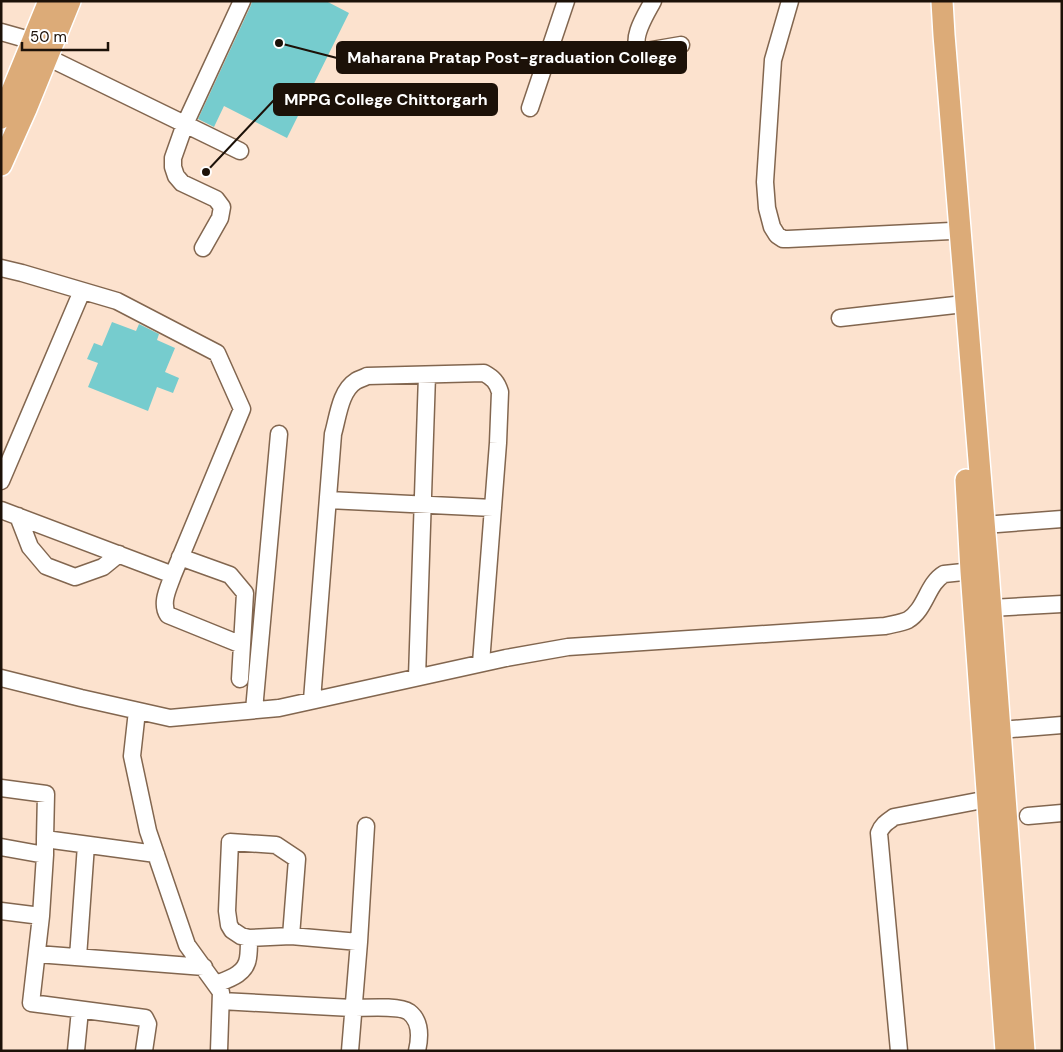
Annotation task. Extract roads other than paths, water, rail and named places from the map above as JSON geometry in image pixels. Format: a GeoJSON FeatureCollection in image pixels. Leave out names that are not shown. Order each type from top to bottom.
{"type":"FeatureCollection","features":[{"type":"Feature","properties":{"kind":"main road"},"geometry":{"type":"LineString","coordinates":[[1,165],[40,49],[49,1]]}},
{"type":"Feature","properties":{"kind":"main road"},"geometry":{"type":"LineString","coordinates":[[4,106],[70,1]]}},
{"type":"Feature","properties":{"kind":"main road"},"geometry":{"type":"LineString","coordinates":[[934,1],[955,305],[979,570],[988,799],[1006,1051]]}},
{"type":"Feature","properties":{"kind":"main road"},"geometry":{"type":"LineString","coordinates":[[942,1],[984,525],[979,570],[990,608],[1024,1051]]}},
{"type":"Feature","properties":{"kind":"street"},"geometry":{"type":"LineString","coordinates":[[203,248],[220,218],[222,207],[216,199],[182,183],[176,176],[173,158],[185,124],[242,1]]}},
{"type":"Feature","properties":{"kind":"street"},"geometry":{"type":"LineString","coordinates":[[530,108],[566,1]]}},
{"type":"Feature","properties":{"kind":"street"},"geometry":{"type":"LineString","coordinates":[[653,1],[638,32],[637,47],[640,50],[646,51],[681,45]]}},
{"type":"Feature","properties":{"kind":"street"},"geometry":{"type":"LineString","coordinates":[[790,1],[773,60],[765,182],[767,208],[772,227],[777,235],[783,239],[788,239],[951,231]]}},
{"type":"Feature","properties":{"kind":"street"},"geometry":{"type":"LineString","coordinates":[[1,32],[40,49],[240,151]]}},
{"type":"Feature","properties":{"kind":"street"},"geometry":{"type":"LineString","coordinates":[[1,268],[117,301],[217,353],[242,410],[180,557],[164,603],[164,609],[168,615],[242,644]]}},
{"type":"Feature","properties":{"kind":"street"},"geometry":{"type":"LineString","coordinates":[[1,481],[82,291]]}},
{"type":"Feature","properties":{"kind":"street"},"geometry":{"type":"LineString","coordinates":[[840,318],[955,305]]}},
{"type":"Feature","properties":{"kind":"street"},"geometry":{"type":"LineString","coordinates":[[312,700],[333,434],[343,397],[356,381],[367,376],[484,374],[494,380],[498,386],[500,392],[498,443],[481,663]]}},
{"type":"Feature","properties":{"kind":"street"},"geometry":{"type":"LineString","coordinates":[[417,678],[427,375]]}},
{"type":"Feature","properties":{"kind":"street"},"geometry":{"type":"LineString","coordinates":[[254,710],[279,434]]}},
{"type":"Feature","properties":{"kind":"street"},"geometry":{"type":"LineString","coordinates":[[328,500],[493,508]]}},
{"type":"Feature","properties":{"kind":"street"},"geometry":{"type":"LineString","coordinates":[[1,510],[173,575]]}},
{"type":"Feature","properties":{"kind":"street"},"geometry":{"type":"LineString","coordinates":[[18,516],[30,547],[46,566],[53,569],[75,577],[102,567],[119,554]]}},
{"type":"Feature","properties":{"kind":"street"},"geometry":{"type":"LineString","coordinates":[[984,525],[1062,520]]}},
{"type":"Feature","properties":{"kind":"street"},"geometry":{"type":"LineString","coordinates":[[180,557],[230,575],[245,593],[240,679]]}},
{"type":"Feature","properties":{"kind":"street"},"geometry":{"type":"LineString","coordinates":[[1,678],[170,718],[279,708],[481,663],[568,647],[886,626],[907,621],[915,615],[939,577],[953,572],[979,570]]}},
{"type":"Feature","properties":{"kind":"street"},"geometry":{"type":"LineString","coordinates":[[990,608],[1062,604]]}},
{"type":"Feature","properties":{"kind":"street"},"geometry":{"type":"LineString","coordinates":[[137,711],[132,756],[148,831],[187,945],[222,992],[219,1051]]}},
{"type":"Feature","properties":{"kind":"street"},"geometry":{"type":"LineString","coordinates":[[1000,730],[1062,726]]}},
{"type":"Feature","properties":{"kind":"street"},"geometry":{"type":"LineString","coordinates":[[1,788],[46,794],[41,916],[31,1003],[145,1018],[148,1024],[144,1051]]}},
{"type":"Feature","properties":{"kind":"street"},"geometry":{"type":"LineString","coordinates":[[899,1051],[879,833],[881,827],[894,817],[988,799]]}},
{"type":"Feature","properties":{"kind":"street"},"geometry":{"type":"LineString","coordinates":[[1028,816],[1062,813]]}},
{"type":"Feature","properties":{"kind":"street"},"geometry":{"type":"LineString","coordinates":[[350,1051],[366,826]]}},
{"type":"Feature","properties":{"kind":"street"},"geometry":{"type":"LineString","coordinates":[[45,839],[156,854]]}},
{"type":"Feature","properties":{"kind":"street"},"geometry":{"type":"LineString","coordinates":[[291,936],[297,859],[276,844],[230,842],[227,911],[229,925],[235,933],[249,938],[291,936],[359,942]]}},
{"type":"Feature","properties":{"kind":"street"},"geometry":{"type":"LineString","coordinates":[[78,957],[86,844]]}},
{"type":"Feature","properties":{"kind":"street"},"geometry":{"type":"LineString","coordinates":[[1,847],[45,855]]}},
{"type":"Feature","properties":{"kind":"street"},"geometry":{"type":"LineString","coordinates":[[2,913],[41,916]]}},
{"type":"Feature","properties":{"kind":"street"},"geometry":{"type":"LineString","coordinates":[[216,984],[239,974],[245,968],[248,959],[249,938]]}},
{"type":"Feature","properties":{"kind":"street"},"geometry":{"type":"LineString","coordinates":[[37,954],[204,968]]}},
{"type":"Feature","properties":{"kind":"street"},"geometry":{"type":"LineString","coordinates":[[221,1001],[353,1008],[400,1008],[415,1018],[420,1039],[417,1051]]}},
{"type":"Feature","properties":{"kind":"street"},"geometry":{"type":"LineString","coordinates":[[76,1051],[80,1010]]}},
{"type":"Feature","properties":{"kind":"place","name":"Maharana Pratap Post-graduation College"},"geometry":{"type":"Point","coordinates":[279,43]}},
{"type":"Feature","properties":{"kind":"place","name":"MPPG College Chittorgarh"},"geometry":{"type":"Point","coordinates":[206,172]}}]}
